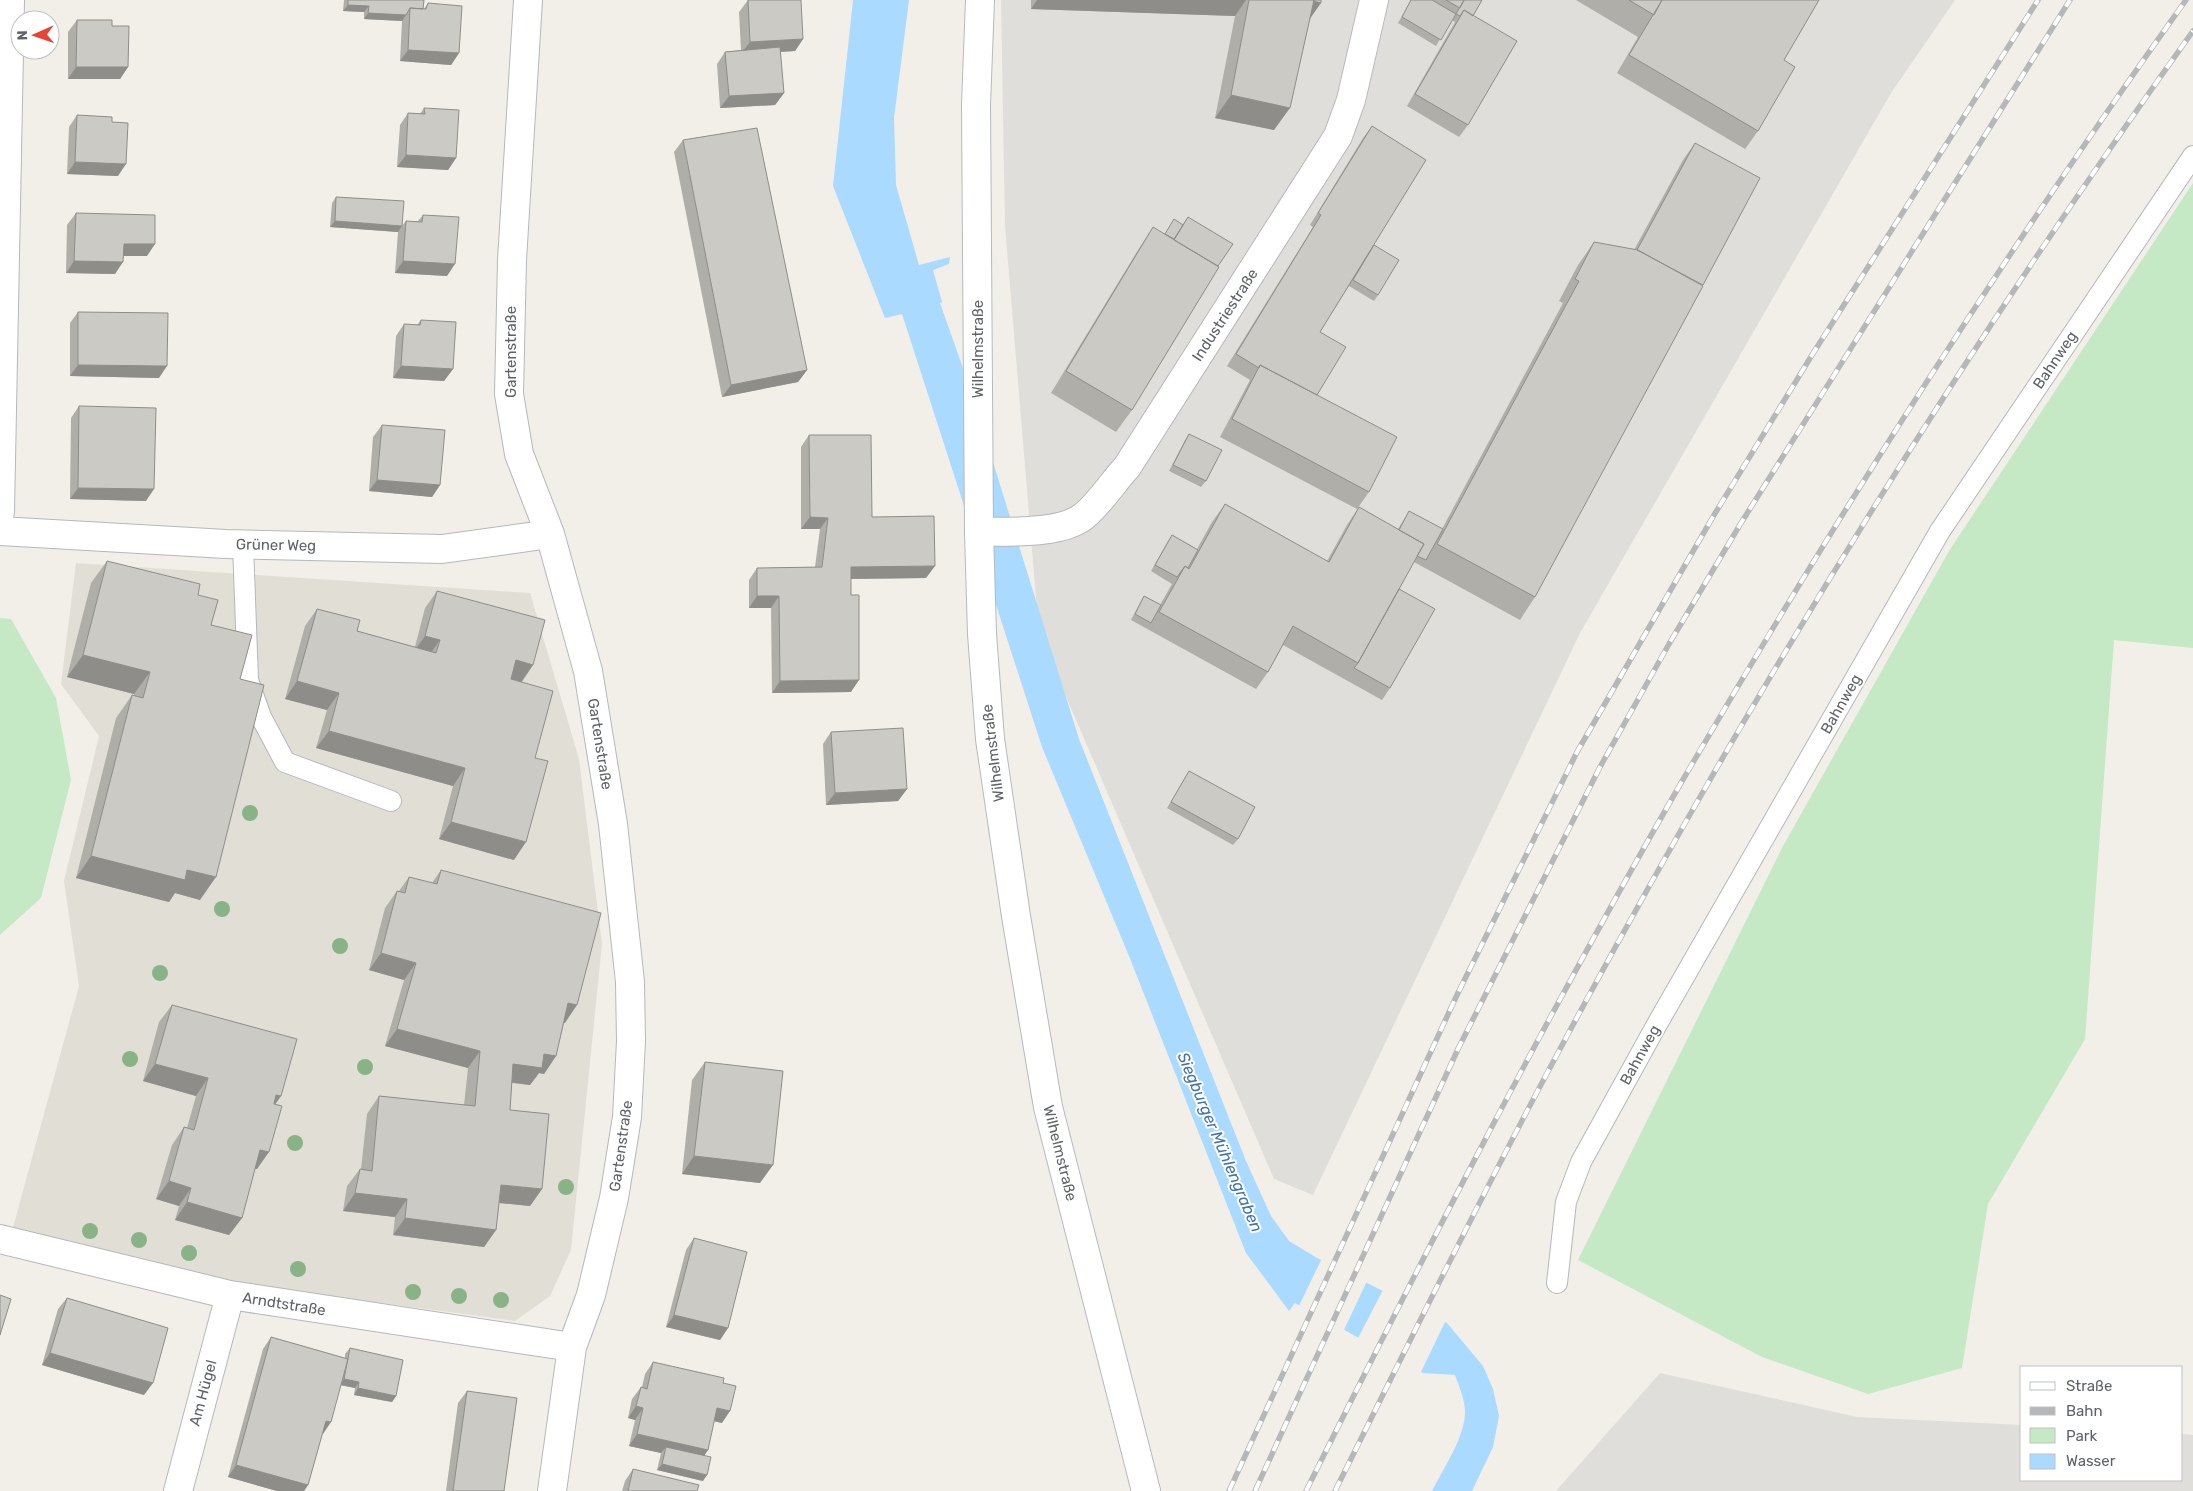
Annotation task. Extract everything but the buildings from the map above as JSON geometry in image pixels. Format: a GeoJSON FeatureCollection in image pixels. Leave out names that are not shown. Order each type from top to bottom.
{"type":"FeatureCollection","features":[{"type":"Feature","properties":{"kind":"street"},"geometry":{"type":"LineString","coordinates":[[0,512],[10,0]]}},
{"type":"Feature","properties":{"kind":"street","name":"Gartenstraße"},"geometry":{"type":"LineString","coordinates":[[528,0],[512,260],[509,394],[519,454],[550,534],[588,671],[613,824],[630,982],[631,1040],[627,1116],[615,1189],[591,1295],[572,1347],[552,1491]]}},
{"type":"Feature","properties":{"kind":"street","name":"Wilhelmstraße"},"geometry":{"type":"LineString","coordinates":[[980,0],[976,106],[979,532],[982,634],[990,739],[1016,916],[1048,1107],[1146,1491]]}},
{"type":"Feature","properties":{"kind":"street","name":"Industriestraße"},"geometry":{"type":"LineString","coordinates":[[979,532],[1043,529],[1069,524],[1084,516],[1127,467],[1338,136],[1351,100],[1374,0]]}},
{"type":"Feature","properties":{"kind":"street","name":"Grüner Weg"},"geometry":{"type":"LineString","coordinates":[[0,532],[243,545],[442,549],[550,534]]}},
{"type":"Feature","properties":{"kind":"street","name":"Arndtstraße"},"geometry":{"type":"LineString","coordinates":[[0,1239],[230,1296],[572,1347]]}},
{"type":"Feature","properties":{"kind":"street","name":"Am Hügel"},"geometry":{"type":"LineString","coordinates":[[178,1491],[230,1296]]}},
{"type":"Feature","properties":{"kind":"lane","name":"Bahnweg"},"geometry":{"type":"LineString","coordinates":[[1557,1283],[1566,1202],[1581,1162],[1656,1026],[1940,531],[2193,156]]}},
{"type":"Feature","properties":{"kind":"lane"},"geometry":{"type":"LineString","coordinates":[[243,545],[248,680],[261,717],[285,762],[391,801]]}},
{"type":"Feature","properties":{"kind":"shaded area"},"geometry":{"type":"Polygon","coordinates":[[[1001,0],[1955,0],[1891,93],[1580,633],[1313,1195],[1274,1179],[1039,634],[1005,226],[1001,0]]]}},
{"type":"Feature","properties":{"kind":"shaded area"},"geometry":{"type":"Polygon","coordinates":[[[76,563],[530,593],[579,759],[602,944],[571,1250],[550,1296],[515,1321],[233,1283],[12,1231],[79,986],[64,881],[99,736],[61,684],[76,563]]]}},
{"type":"Feature","properties":{"kind":"shaded area"},"geometry":{"type":"Polygon","coordinates":[[[1660,1373],[1857,1417],[2020,1425],[2020,1481],[2183,1481],[2183,1434],[2193,1435],[2193,1491],[1556,1491],[1660,1373]]]}},
{"type":"Feature","properties":{"kind":"green space"},"geometry":{"type":"Polygon","coordinates":[[[2193,183],[2193,648],[2114,640],[2085,1039],[1988,1204],[1962,1368],[1868,1394],[1762,1357],[1578,1260],[1783,846],[1949,551],[2193,183]]]}},
{"type":"Feature","properties":{"kind":"green space"},"geometry":{"type":"Polygon","coordinates":[[[0,618],[11,619],[56,698],[71,780],[41,898],[0,935],[0,618]]]}},
{"type":"Feature","properties":{"kind":"water","name":"Siegburger Mühlengraben"},"geometry":{"type":"Polygon","coordinates":[[[853,0],[909,0],[894,118],[896,185],[919,265],[950,257],[949,264],[933,270],[942,302],[940,303],[970,388],[1079,739],[1246,1161],[1271,1216],[1289,1241],[1317,1258],[1447,1323],[1483,1366],[1493,1389],[1499,1416],[1493,1447],[1472,1491],[1432,1491],[1457,1442],[1464,1422],[1464,1403],[1455,1375],[1423,1373],[1295,1303],[1289,1311],[1246,1253],[1129,956],[1042,747],[902,314],[885,318],[833,186],[853,0]]]}},
{"type":"Feature","properties":{"kind":"pier"},"geometry":{"type":"Polygon","coordinates":[[[1322,1258],[1368,1279],[1343,1332],[1298,1308],[1322,1258]]]}},
{"type":"Feature","properties":{"kind":"pier"},"geometry":{"type":"Polygon","coordinates":[[[1384,1288],[1446,1320],[1420,1374],[1357,1340],[1384,1288]]]}},
{"type":"Feature","properties":{"kind":"railway"},"geometry":{"type":"LineString","coordinates":[[1229,1491],[1456,997],[1577,752],[1714,515],[1812,355],[2038,0]]}},
{"type":"Feature","properties":{"kind":"railway"},"geometry":{"type":"LineString","coordinates":[[1255,1491],[1458,1049],[1600,767],[1669,644],[1741,523],[2070,0]]}},
{"type":"Feature","properties":{"kind":"railway"},"geometry":{"type":"LineString","coordinates":[[1306,1491],[1396,1312],[1535,1046],[1631,870],[1740,683],[1800,583],[1924,386],[2053,191],[2186,0]]}},
{"type":"Feature","properties":{"kind":"railway"},"geometry":{"type":"LineString","coordinates":[[1335,1491],[1535,1096],[1609,958],[1765,686],[1929,420],[2103,159],[2193,31]]}}]}
